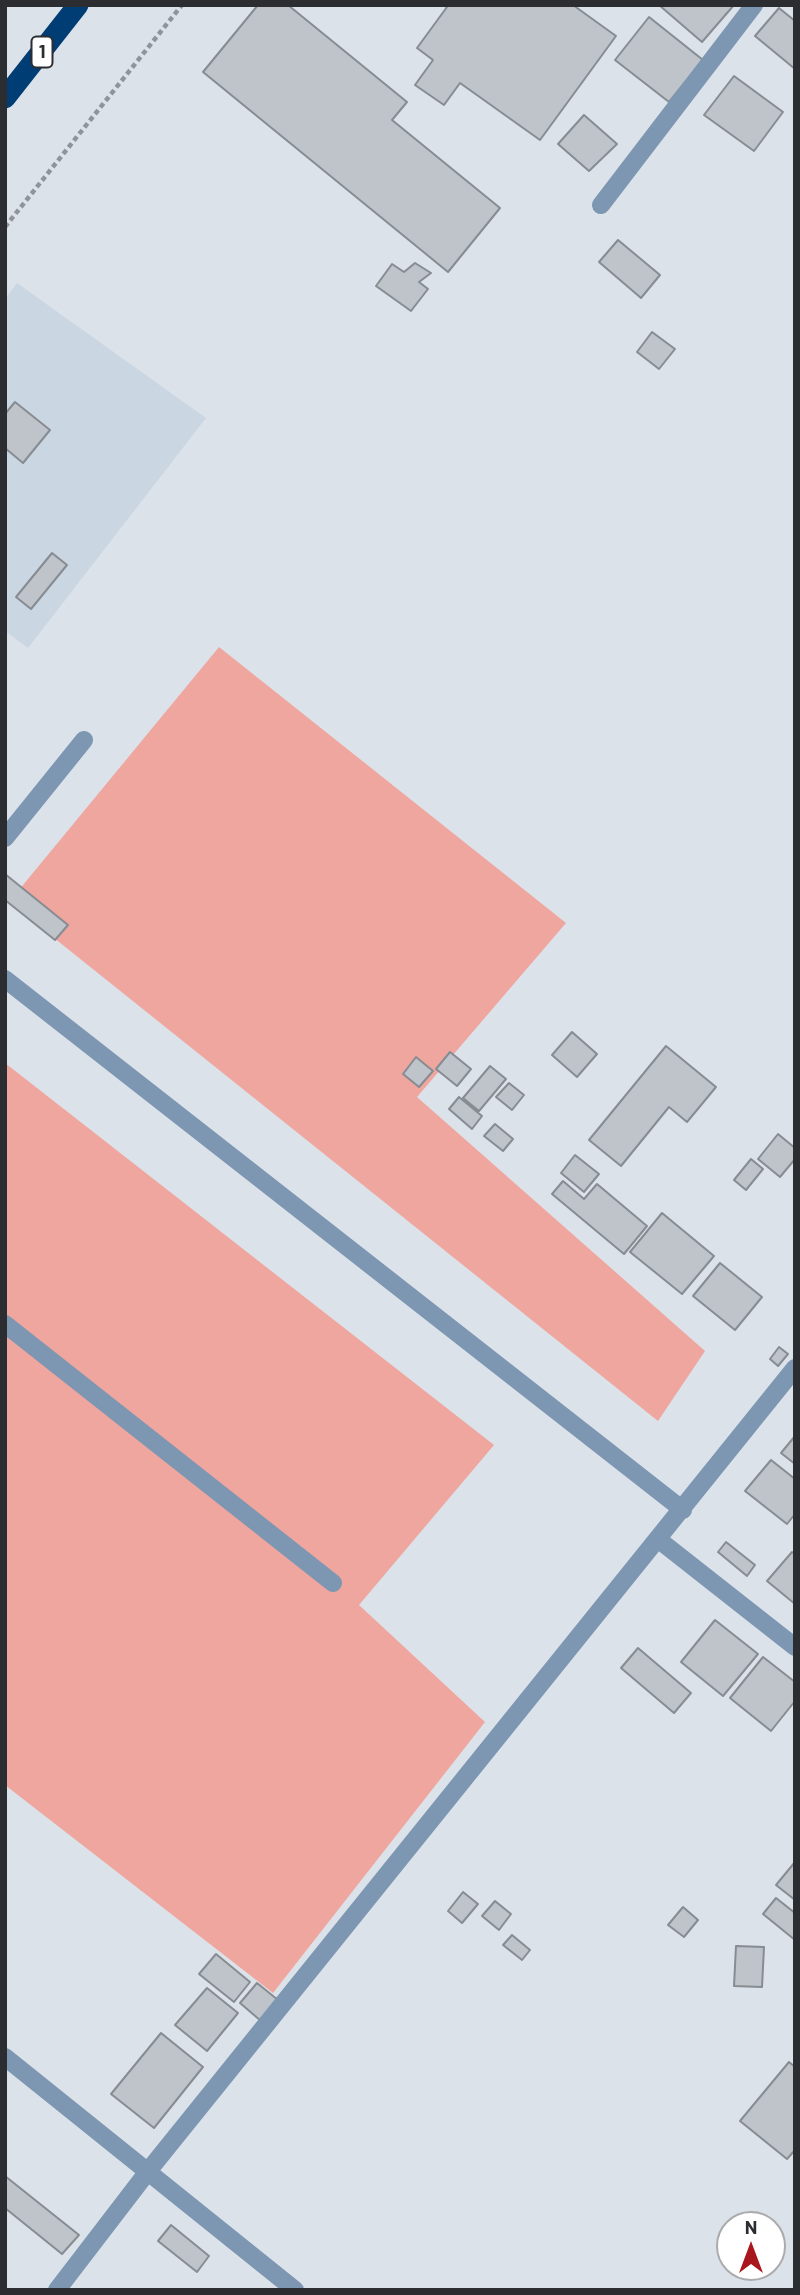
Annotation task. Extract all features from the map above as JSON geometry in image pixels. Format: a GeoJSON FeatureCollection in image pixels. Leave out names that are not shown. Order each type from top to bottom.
{"type":"FeatureCollection","features":[{"type":"Feature","properties":{"kind":"highway","name":"1"},"geometry":{"type":"LineString","coordinates":[[5,98],[78,5]]}},
{"type":"Feature","properties":{"kind":"street"},"geometry":{"type":"LineString","coordinates":[[601,205],[754,5]]}},
{"type":"Feature","properties":{"kind":"street"},"geometry":{"type":"LineString","coordinates":[[5,838],[84,740]]}},
{"type":"Feature","properties":{"kind":"street"},"geometry":{"type":"LineString","coordinates":[[5,979],[682,1510]]}},
{"type":"Feature","properties":{"kind":"street"},"geometry":{"type":"LineString","coordinates":[[5,1324],[333,1583]]}},
{"type":"Feature","properties":{"kind":"street"},"geometry":{"type":"LineString","coordinates":[[57,2290],[149,2170],[795,1368]]}},
{"type":"Feature","properties":{"kind":"street"},"geometry":{"type":"LineString","coordinates":[[659,1539],[795,1647]]}},
{"type":"Feature","properties":{"kind":"street"},"geometry":{"type":"LineString","coordinates":[[5,2057],[149,2170],[295,2290]]}},
{"type":"Feature","properties":{"kind":"path"},"geometry":{"type":"LineString","coordinates":[[5,227],[182,5]]}},
{"type":"Feature","properties":{"kind":"shaded area"},"geometry":{"type":"Polygon","coordinates":[[[17,283],[206,418],[28,648],[5,631],[5,299],[17,283]]]}},
{"type":"Feature","properties":{"kind":"shaded area"},"geometry":{"type":"Polygon","coordinates":[[[219,647],[566,923],[417,1097],[705,1351],[658,1421],[9,902],[219,647]]]}},
{"type":"Feature","properties":{"kind":"shaded area"},"geometry":{"type":"Polygon","coordinates":[[[5,1063],[494,1445],[359,1605],[485,1722],[273,1993],[5,1785],[5,1063]]]}},
{"type":"Feature","properties":{"kind":"building"},"geometry":{"type":"Polygon","coordinates":[[[258,5],[288,5],[407,102],[392,120],[500,208],[448,272],[203,72],[258,5]]]}},
{"type":"Feature","properties":{"kind":"building"},"geometry":{"type":"Polygon","coordinates":[[[443,5],[573,5],[616,36],[540,140],[460,83],[444,105],[415,85],[433,60],[417,48],[447,7],[443,5]]]}},
{"type":"Feature","properties":{"kind":"building"},"geometry":{"type":"Polygon","coordinates":[[[659,5],[734,5],[702,42],[659,5]]]}},
{"type":"Feature","properties":{"kind":"building"},"geometry":{"type":"Polygon","coordinates":[[[779,8],[795,21],[795,69],[755,36],[779,8]]]}},
{"type":"Feature","properties":{"kind":"building"},"geometry":{"type":"Polygon","coordinates":[[[649,17],[703,60],[669,102],[615,60],[649,17]]]}},
{"type":"Feature","properties":{"kind":"building"},"geometry":{"type":"Polygon","coordinates":[[[734,76],[783,112],[754,151],[704,115],[734,76]]]}},
{"type":"Feature","properties":{"kind":"building"},"geometry":{"type":"Polygon","coordinates":[[[584,115],[617,144],[589,171],[558,144],[584,115]]]}},
{"type":"Feature","properties":{"kind":"building"},"geometry":{"type":"Polygon","coordinates":[[[618,240],[660,275],[641,298],[599,262],[618,240]]]}},
{"type":"Feature","properties":{"kind":"building"},"geometry":{"type":"Polygon","coordinates":[[[415,263],[431,273],[419,282],[428,289],[411,311],[376,286],[392,264],[404,272],[415,263]]]}},
{"type":"Feature","properties":{"kind":"building"},"geometry":{"type":"Polygon","coordinates":[[[652,332],[675,349],[659,369],[637,352],[652,332]]]}},
{"type":"Feature","properties":{"kind":"building"},"geometry":{"type":"Polygon","coordinates":[[[15,402],[50,430],[23,463],[5,448],[5,414],[15,402]]]}},
{"type":"Feature","properties":{"kind":"building"},"geometry":{"type":"Polygon","coordinates":[[[52,553],[67,565],[31,609],[16,597],[52,553]]]}},
{"type":"Feature","properties":{"kind":"building"},"geometry":{"type":"Polygon","coordinates":[[[5,874],[68,925],[55,940],[5,900],[5,874]]]}},
{"type":"Feature","properties":{"kind":"building"},"geometry":{"type":"Polygon","coordinates":[[[572,1032],[597,1054],[577,1077],[552,1055],[572,1032]]]}},
{"type":"Feature","properties":{"kind":"building"},"geometry":{"type":"Polygon","coordinates":[[[666,1046],[716,1087],[687,1122],[669,1107],[621,1166],[589,1140],[666,1046]]]}},
{"type":"Feature","properties":{"kind":"building"},"geometry":{"type":"Polygon","coordinates":[[[450,1052],[471,1069],[457,1086],[436,1069],[450,1052]]]}},
{"type":"Feature","properties":{"kind":"building"},"geometry":{"type":"Polygon","coordinates":[[[416,1057],[433,1071],[419,1087],[403,1074],[416,1057]]]}},
{"type":"Feature","properties":{"kind":"building"},"geometry":{"type":"Polygon","coordinates":[[[490,1066],[506,1079],[479,1111],[463,1098],[490,1066]]]}},
{"type":"Feature","properties":{"kind":"building"},"geometry":{"type":"Polygon","coordinates":[[[509,1083],[524,1095],[512,1110],[496,1097],[509,1083]]]}},
{"type":"Feature","properties":{"kind":"building"},"geometry":{"type":"Polygon","coordinates":[[[459,1097],[482,1116],[472,1129],[449,1109],[459,1097]]]}},
{"type":"Feature","properties":{"kind":"building"},"geometry":{"type":"Polygon","coordinates":[[[495,1124],[513,1139],[503,1151],[484,1136],[495,1124]]]}},
{"type":"Feature","properties":{"kind":"building"},"geometry":{"type":"Polygon","coordinates":[[[778,1134],[795,1148],[795,1159],[780,1177],[758,1159],[778,1134]]]}},
{"type":"Feature","properties":{"kind":"building"},"geometry":{"type":"Polygon","coordinates":[[[575,1155],[599,1174],[584,1192],[561,1173],[575,1155]]]}},
{"type":"Feature","properties":{"kind":"building"},"geometry":{"type":"Polygon","coordinates":[[[751,1159],[763,1169],[746,1190],[734,1180],[751,1159]]]}},
{"type":"Feature","properties":{"kind":"building"},"geometry":{"type":"Polygon","coordinates":[[[563,1181],[584,1199],[597,1184],[647,1226],[624,1254],[552,1194],[563,1181]]]}},
{"type":"Feature","properties":{"kind":"building"},"geometry":{"type":"Polygon","coordinates":[[[662,1213],[714,1256],[682,1294],[630,1252],[662,1213]]]}},
{"type":"Feature","properties":{"kind":"building"},"geometry":{"type":"Polygon","coordinates":[[[720,1263],[762,1297],[735,1330],[693,1296],[720,1263]]]}},
{"type":"Feature","properties":{"kind":"building"},"geometry":{"type":"Polygon","coordinates":[[[779,1347],[788,1354],[778,1366],[770,1359],[779,1347]]]}},
{"type":"Feature","properties":{"kind":"building"},"geometry":{"type":"Polygon","coordinates":[[[795,1436],[795,1464],[781,1453],[795,1436]]]}},
{"type":"Feature","properties":{"kind":"building"},"geometry":{"type":"Polygon","coordinates":[[[771,1460],[795,1479],[795,1514],[787,1524],[745,1491],[771,1460]]]}},
{"type":"Feature","properties":{"kind":"building"},"geometry":{"type":"Polygon","coordinates":[[[726,1542],[755,1565],[747,1576],[718,1552],[726,1542]]]}},
{"type":"Feature","properties":{"kind":"building"},"geometry":{"type":"Polygon","coordinates":[[[792,1552],[795,1554],[795,1604],[767,1581],[792,1552]]]}},
{"type":"Feature","properties":{"kind":"building"},"geometry":{"type":"Polygon","coordinates":[[[715,1620],[758,1654],[723,1696],[681,1662],[715,1620]]]}},
{"type":"Feature","properties":{"kind":"building"},"geometry":{"type":"Polygon","coordinates":[[[638,1648],[691,1693],[674,1713],[621,1668],[638,1648]]]}},
{"type":"Feature","properties":{"kind":"building"},"geometry":{"type":"Polygon","coordinates":[[[763,1657],[795,1682],[795,1701],[771,1731],[730,1698],[763,1657]]]}},
{"type":"Feature","properties":{"kind":"building"},"geometry":{"type":"Polygon","coordinates":[[[795,1862],[795,1900],[776,1885],[795,1862]]]}},
{"type":"Feature","properties":{"kind":"building"},"geometry":{"type":"Polygon","coordinates":[[[463,1892],[478,1904],[462,1923],[448,1911],[463,1892]]]}},
{"type":"Feature","properties":{"kind":"building"},"geometry":{"type":"Polygon","coordinates":[[[776,1898],[795,1913],[795,1940],[763,1914],[776,1898]]]}},
{"type":"Feature","properties":{"kind":"building"},"geometry":{"type":"Polygon","coordinates":[[[495,1901],[511,1914],[499,1930],[482,1916],[495,1901]]]}},
{"type":"Feature","properties":{"kind":"building"},"geometry":{"type":"Polygon","coordinates":[[[683,1907],[698,1920],[684,1937],[668,1925],[683,1907]]]}},
{"type":"Feature","properties":{"kind":"building"},"geometry":{"type":"Polygon","coordinates":[[[512,1935],[530,1950],[522,1960],[503,1945],[512,1935]]]}},
{"type":"Feature","properties":{"kind":"building"},"geometry":{"type":"Polygon","coordinates":[[[736,1946],[764,1947],[762,1987],[734,1986],[736,1946]]]}},
{"type":"Feature","properties":{"kind":"building"},"geometry":{"type":"Polygon","coordinates":[[[216,1954],[250,1982],[234,2002],[199,1974],[216,1954]]]}},
{"type":"Feature","properties":{"kind":"building"},"geometry":{"type":"Polygon","coordinates":[[[257,1983],[278,2000],[261,2021],[240,2003],[257,1983]]]}},
{"type":"Feature","properties":{"kind":"building"},"geometry":{"type":"Polygon","coordinates":[[[207,1988],[238,2013],[207,2051],[175,2025],[207,1988]]]}},
{"type":"Feature","properties":{"kind":"building"},"geometry":{"type":"Polygon","coordinates":[[[161,2033],[203,2067],[154,2128],[111,2094],[161,2033]]]}},
{"type":"Feature","properties":{"kind":"building"},"geometry":{"type":"Polygon","coordinates":[[[789,2062],[795,2067],[795,2150],[787,2159],[740,2121],[789,2062]]]}},
{"type":"Feature","properties":{"kind":"building"},"geometry":{"type":"Polygon","coordinates":[[[5,2176],[79,2235],[62,2254],[5,2208],[5,2176]]]}},
{"type":"Feature","properties":{"kind":"building"},"geometry":{"type":"Polygon","coordinates":[[[171,2225],[209,2256],[197,2272],[158,2241],[171,2225]]]}}]}
